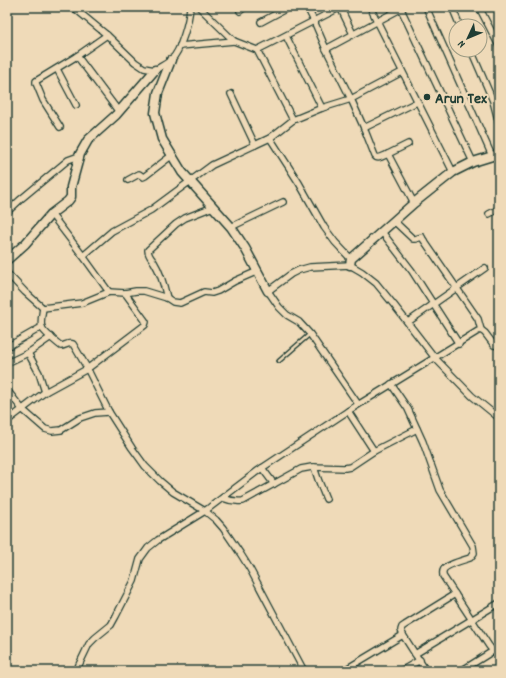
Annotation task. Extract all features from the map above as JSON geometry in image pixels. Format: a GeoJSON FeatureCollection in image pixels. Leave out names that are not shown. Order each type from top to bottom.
{"type":"FeatureCollection","features":[{"type":"Feature","properties":{"kind":"street"},"geometry":{"type":"LineString","coordinates":[[73,7],[107,35],[135,62],[144,68],[155,70]]}},
{"type":"Feature","properties":{"kind":"street"},"geometry":{"type":"LineString","coordinates":[[190,7],[180,46],[171,60],[158,93],[156,113],[162,139],[182,172],[231,227],[245,248],[268,291],[279,307],[299,322],[310,334],[358,404]]}},
{"type":"Feature","properties":{"kind":"street"},"geometry":{"type":"LineString","coordinates":[[199,7],[234,41],[257,50],[293,120]]}},
{"type":"Feature","properties":{"kind":"street"},"geometry":{"type":"LineString","coordinates":[[240,11],[245,7]]}},
{"type":"Feature","properties":{"kind":"street"},"geometry":{"type":"LineString","coordinates":[[261,22],[289,7]]}},
{"type":"Feature","properties":{"kind":"street"},"geometry":{"type":"LineString","coordinates":[[307,7],[351,99],[376,158],[379,158],[408,144]]}},
{"type":"Feature","properties":{"kind":"street"},"geometry":{"type":"LineString","coordinates":[[257,50],[340,7],[353,34]]}},
{"type":"Feature","properties":{"kind":"street"},"geometry":{"type":"LineString","coordinates":[[370,7],[453,172]]}},
{"type":"Feature","properties":{"kind":"street"},"geometry":{"type":"LineString","coordinates":[[268,291],[299,270],[310,267],[350,262],[414,203],[453,172],[473,162],[495,155],[426,7]]}},
{"type":"Feature","properties":{"kind":"street"},"geometry":{"type":"LineString","coordinates":[[452,7],[457,18]]}},
{"type":"Feature","properties":{"kind":"street"},"geometry":{"type":"LineString","coordinates":[[479,7],[499,46]]}},
{"type":"Feature","properties":{"kind":"street"},"geometry":{"type":"LineString","coordinates":[[326,49],[402,8],[473,162]]}},
{"type":"Feature","properties":{"kind":"street"},"geometry":{"type":"LineString","coordinates":[[60,127],[43,100],[36,81],[57,69],[107,35]]}},
{"type":"Feature","properties":{"kind":"street"},"geometry":{"type":"LineString","coordinates":[[286,36],[322,108]]}},
{"type":"Feature","properties":{"kind":"street"},"geometry":{"type":"LineString","coordinates":[[180,46],[234,41]]}},
{"type":"Feature","properties":{"kind":"street"},"geometry":{"type":"LineString","coordinates":[[76,56],[119,112]]}},
{"type":"Feature","properties":{"kind":"street"},"geometry":{"type":"LineString","coordinates":[[474,58],[493,101],[499,124]]}},
{"type":"Feature","properties":{"kind":"street"},"geometry":{"type":"LineString","coordinates":[[7,260],[25,244],[51,214],[71,197],[71,187],[79,156],[88,140],[119,112],[155,70],[171,60]]}},
{"type":"Feature","properties":{"kind":"street"},"geometry":{"type":"LineString","coordinates":[[57,69],[76,105]]}},
{"type":"Feature","properties":{"kind":"street"},"geometry":{"type":"LineString","coordinates":[[83,256],[112,231],[151,210],[212,165],[270,138],[293,120],[322,108],[351,99],[402,72]]}},
{"type":"Feature","properties":{"kind":"street"},"geometry":{"type":"LineString","coordinates":[[231,94],[255,145]]}},
{"type":"Feature","properties":{"kind":"street"},"geometry":{"type":"LineString","coordinates":[[364,128],[417,102]]}},
{"type":"Feature","properties":{"kind":"street"},"geometry":{"type":"LineString","coordinates":[[270,138],[299,183],[324,227],[350,262],[376,283],[435,358],[467,391],[499,418]]}},
{"type":"Feature","properties":{"kind":"street"},"geometry":{"type":"LineString","coordinates":[[388,154],[414,203]]}},
{"type":"Feature","properties":{"kind":"street"},"geometry":{"type":"LineString","coordinates":[[7,212],[68,160],[79,156]]}},
{"type":"Feature","properties":{"kind":"street"},"geometry":{"type":"LineString","coordinates":[[128,180],[139,174],[143,177],[145,176],[171,156]]}},
{"type":"Feature","properties":{"kind":"street"},"geometry":{"type":"LineString","coordinates":[[231,227],[283,202]]}},
{"type":"Feature","properties":{"kind":"street"},"geometry":{"type":"LineString","coordinates":[[167,298],[162,276],[148,253],[148,250],[176,224],[185,218],[213,207]]}},
{"type":"Feature","properties":{"kind":"street"},"geometry":{"type":"LineString","coordinates":[[489,214],[499,209]]}},
{"type":"Feature","properties":{"kind":"street"},"geometry":{"type":"LineString","coordinates":[[51,214],[109,292]]}},
{"type":"Feature","properties":{"kind":"street"},"geometry":{"type":"LineString","coordinates":[[394,221],[413,239],[422,237],[478,319],[481,330],[494,345],[499,346]]}},
{"type":"Feature","properties":{"kind":"street"},"geometry":{"type":"LineString","coordinates":[[382,232],[412,271],[459,344]]}},
{"type":"Feature","properties":{"kind":"street"},"geometry":{"type":"LineString","coordinates":[[408,322],[485,268]]}},
{"type":"Feature","properties":{"kind":"street"},"geometry":{"type":"LineString","coordinates":[[7,273],[43,308],[82,303],[109,292],[125,293],[136,291],[144,291],[167,298],[173,302],[180,303],[204,292],[212,293],[218,291],[235,281],[258,272]]}},
{"type":"Feature","properties":{"kind":"street"},"geometry":{"type":"LineString","coordinates":[[7,421],[45,392],[87,369],[145,325],[146,322],[125,293]]}},
{"type":"Feature","properties":{"kind":"street"},"geometry":{"type":"LineString","coordinates":[[43,308],[41,319],[42,327],[61,346],[71,343],[73,344],[109,412],[132,448],[150,471],[172,492],[205,511],[223,528],[240,553],[304,671]]}},
{"type":"Feature","properties":{"kind":"street"},"geometry":{"type":"LineString","coordinates":[[7,346],[42,327]]}},
{"type":"Feature","properties":{"kind":"street"},"geometry":{"type":"LineString","coordinates":[[76,671],[89,644],[111,625],[134,581],[140,559],[148,548],[158,540],[205,511],[262,468],[358,404],[481,330]]}},
{"type":"Feature","properties":{"kind":"street"},"geometry":{"type":"LineString","coordinates":[[7,363],[28,353],[51,337]]}},
{"type":"Feature","properties":{"kind":"street"},"geometry":{"type":"LineString","coordinates":[[28,353],[39,373],[45,392]]}},
{"type":"Feature","properties":{"kind":"street"},"geometry":{"type":"LineString","coordinates":[[391,384],[408,409],[440,490],[473,546],[474,553],[470,558],[447,566],[444,569],[443,576],[489,646],[493,651],[499,654]]}},
{"type":"Feature","properties":{"kind":"street"},"geometry":{"type":"LineString","coordinates":[[7,390],[22,409],[45,429],[52,431],[61,430],[80,418],[94,413],[109,412]]}},
{"type":"Feature","properties":{"kind":"street"},"geometry":{"type":"LineString","coordinates":[[348,411],[374,451]]}},
{"type":"Feature","properties":{"kind":"street"},"geometry":{"type":"LineString","coordinates":[[223,498],[236,502],[243,501],[301,469],[314,467],[350,467],[374,451],[417,430]]}},
{"type":"Feature","properties":{"kind":"street"},"geometry":{"type":"LineString","coordinates":[[314,467],[326,499]]}},
{"type":"Feature","properties":{"kind":"street"},"geometry":{"type":"LineString","coordinates":[[262,468],[274,484]]}},
{"type":"Feature","properties":{"kind":"street"},"geometry":{"type":"LineString","coordinates":[[426,671],[403,635],[401,630],[402,627],[455,594]]}},
{"type":"Feature","properties":{"kind":"street"},"geometry":{"type":"LineString","coordinates":[[415,654],[499,603]]}},
{"type":"Feature","properties":{"kind":"street"},"geometry":{"type":"LineString","coordinates":[[343,671],[403,635]]}},
{"type":"Feature","properties":{"kind":"street"},"geometry":{"type":"LineString","coordinates":[[461,671],[493,651]]}},
{"type":"Feature","properties":{"kind":"street"},"geometry":{"type":"LineString","coordinates":[[401,671],[420,660]]}},
{"type":"Feature","properties":{"kind":"lane"},"geometry":{"type":"LineString","coordinates":[[279,361],[310,334]]}},
{"type":"Feature","properties":{"kind":"place","name":"Arun Tex"},"geometry":{"type":"Point","coordinates":[427,97]}}]}
